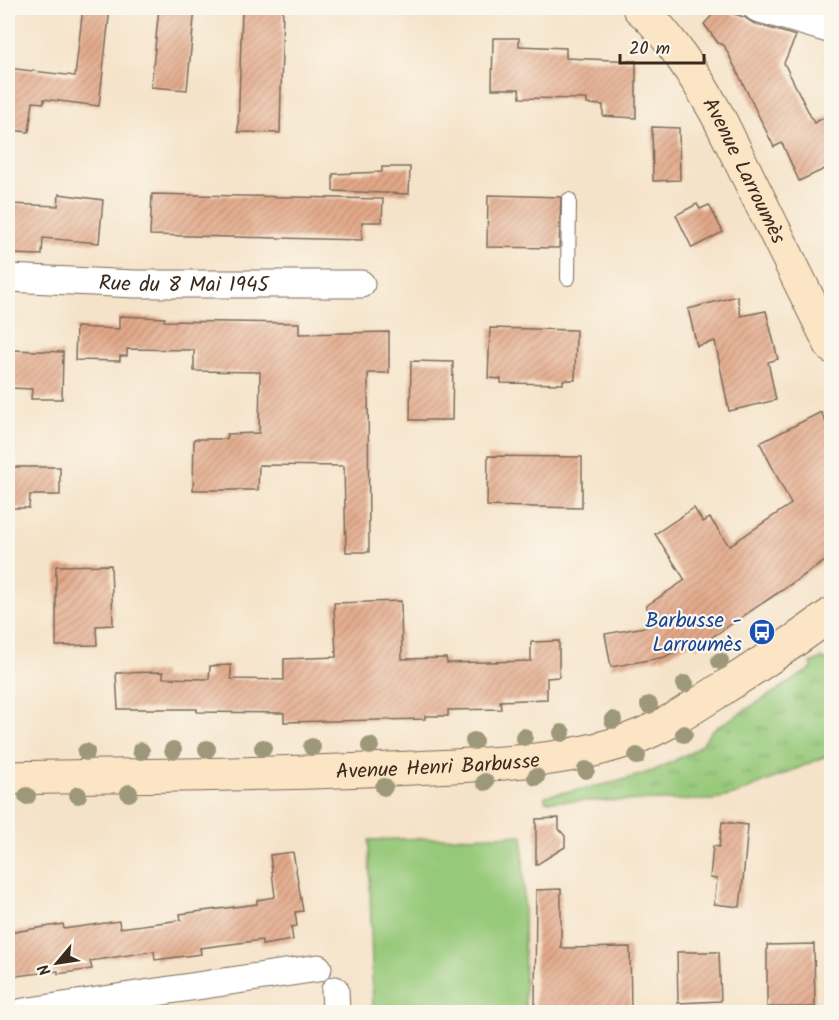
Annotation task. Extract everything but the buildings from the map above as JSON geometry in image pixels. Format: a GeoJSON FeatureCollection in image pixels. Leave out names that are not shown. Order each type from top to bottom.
{"type":"FeatureCollection","features":[{"type":"Feature","properties":{"kind":"main road","name":"Avenue Larroumès"},"geometry":{"type":"LineString","coordinates":[[649,10],[704,90],[831,346]]}},
{"type":"Feature","properties":{"kind":"main road","name":"Avenue Henri Barbusse"},"geometry":{"type":"LineString","coordinates":[[8,778],[352,771],[502,763],[586,752],[633,738],[675,719],[831,614]]}},
{"type":"Feature","properties":{"kind":"street"},"geometry":{"type":"LineString","coordinates":[[757,8],[831,30]]}},
{"type":"Feature","properties":{"kind":"street","name":"Rue du 8 Mai 1945"},"geometry":{"type":"LineString","coordinates":[[8,278],[135,284],[361,284]]}},
{"type":"Feature","properties":{"kind":"street"},"geometry":{"type":"LineString","coordinates":[[23,1012],[318,968]]}},
{"type":"Feature","properties":{"kind":"lane"},"geometry":{"type":"LineString","coordinates":[[568,278],[569,200]]}},
{"type":"Feature","properties":{"kind":"green space"},"geometry":{"type":"Polygon","coordinates":[[[831,656],[831,754],[737,794],[712,800],[545,801],[545,796],[616,782],[653,771],[690,753],[704,742],[711,731],[813,668],[811,663],[822,658],[824,661],[831,656]]]}},
{"type":"Feature","properties":{"kind":"green space"},"geometry":{"type":"Polygon","coordinates":[[[523,835],[525,1012],[373,1012],[369,840],[523,835]]]}},
{"type":"Feature","properties":{"kind":"place","name":"Barbusse - Larroumès"},"geometry":{"type":"Point","coordinates":[762,632]}}]}
